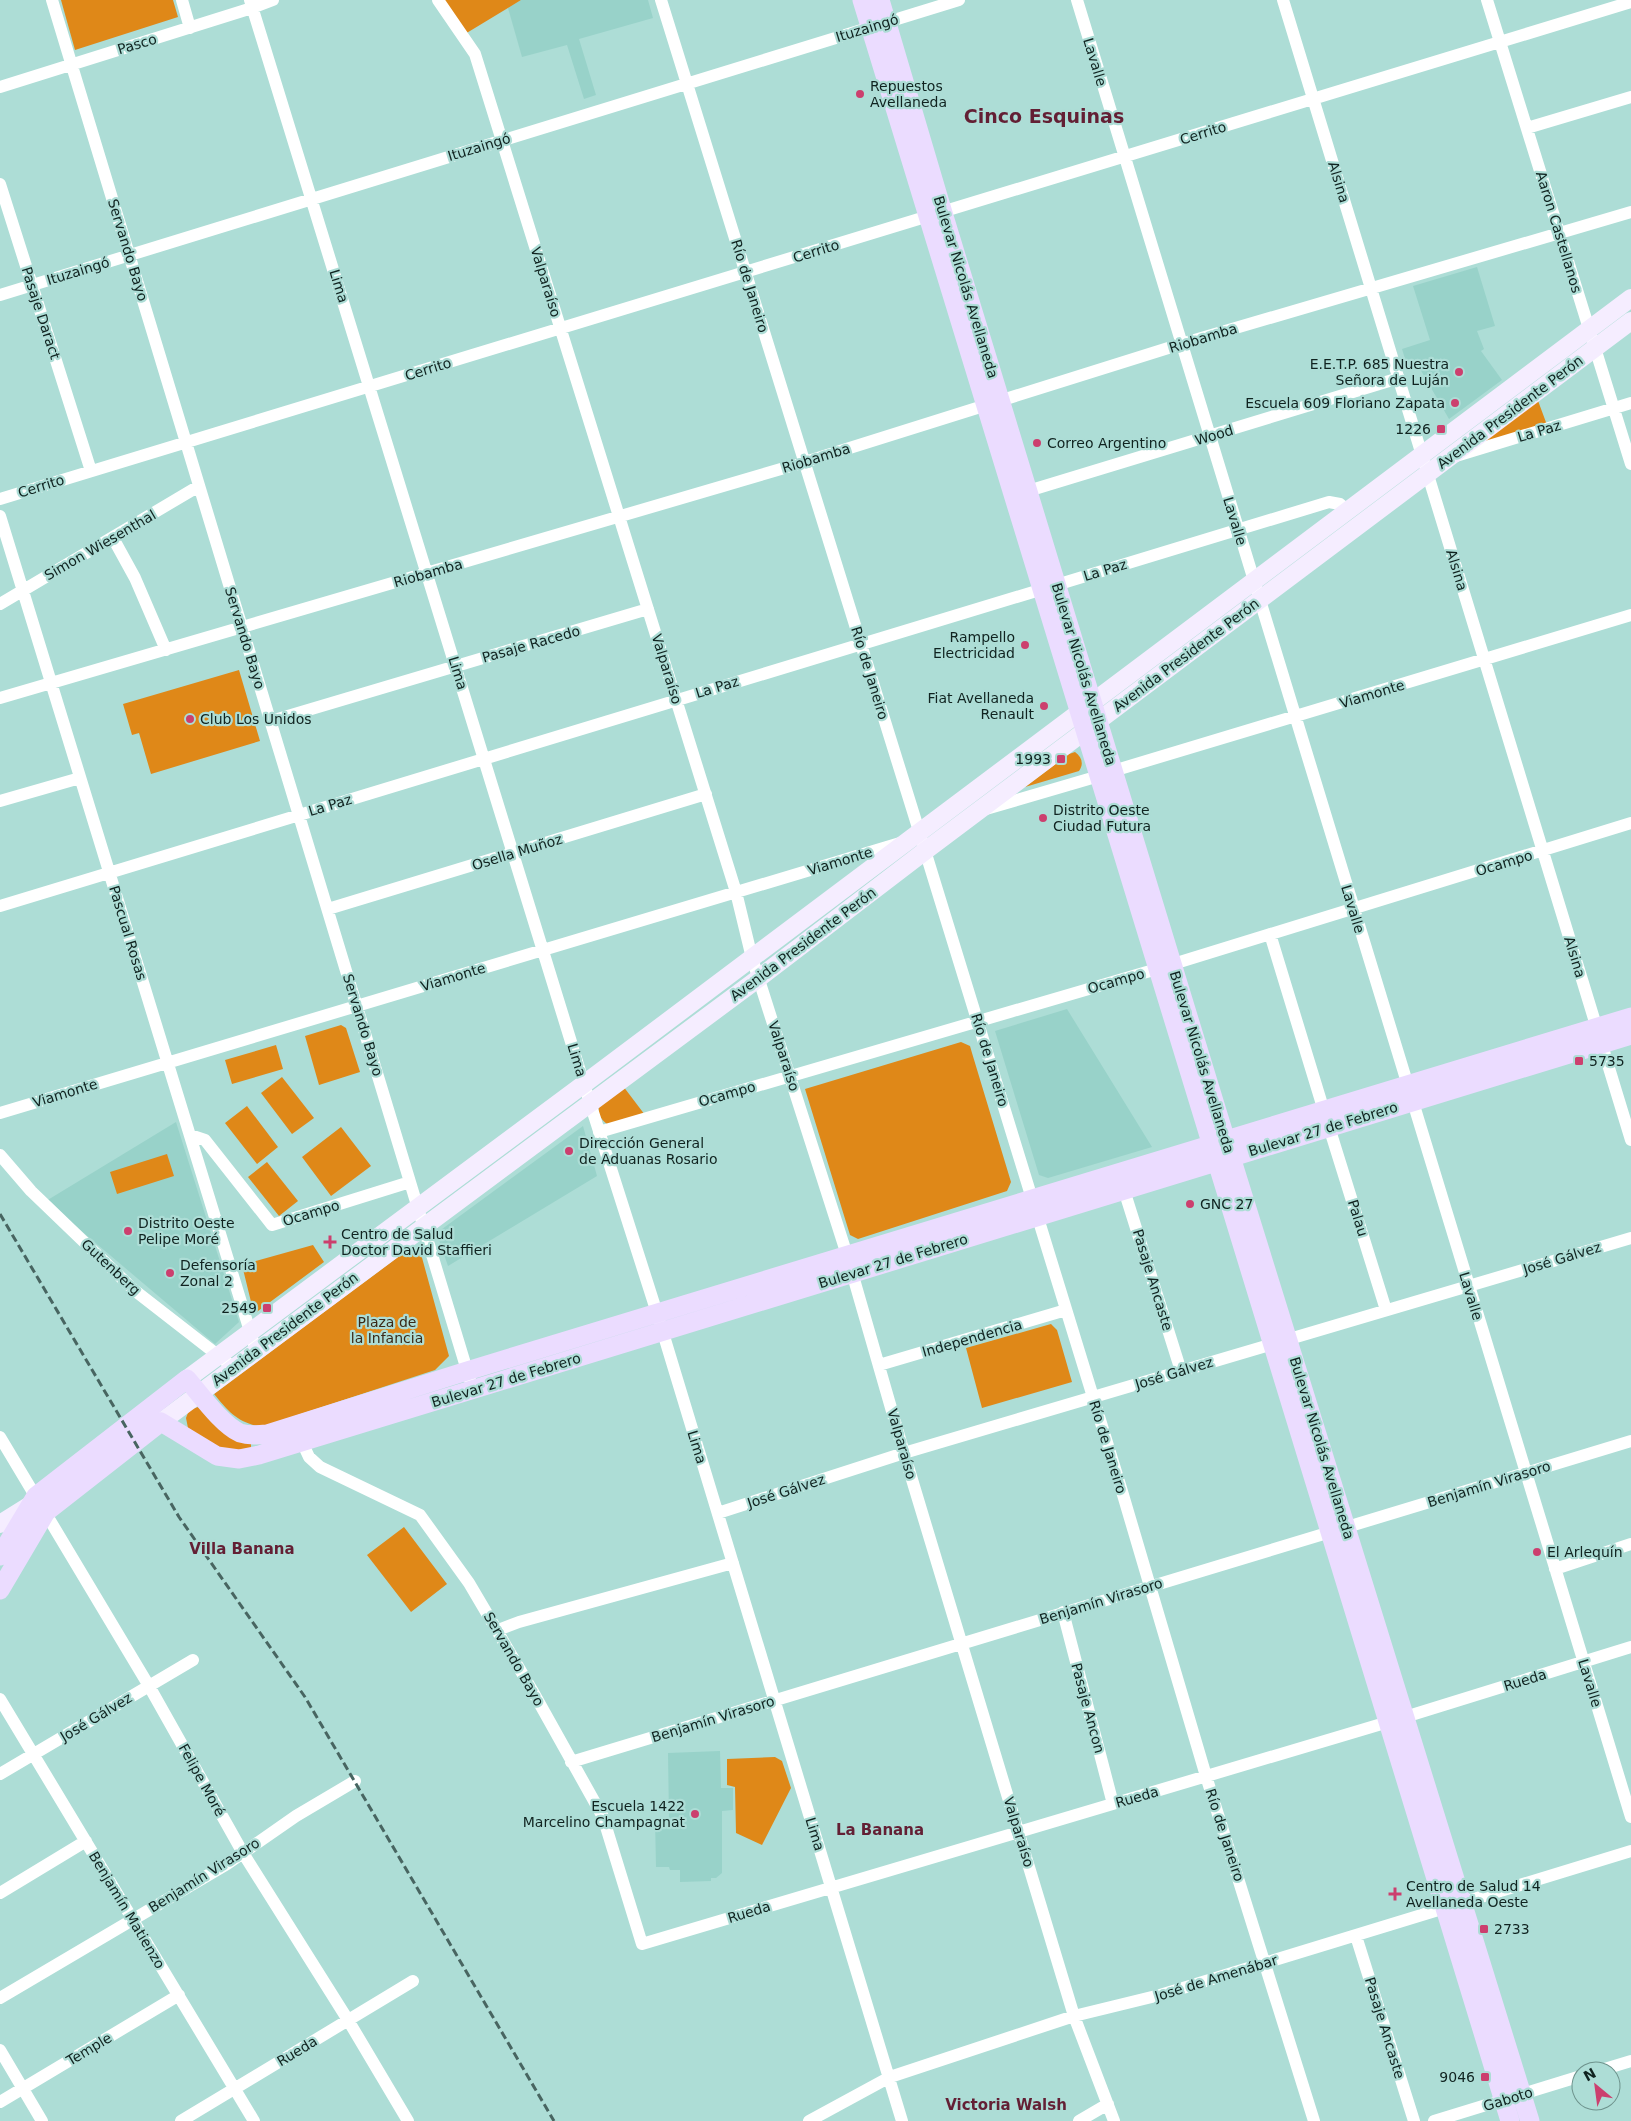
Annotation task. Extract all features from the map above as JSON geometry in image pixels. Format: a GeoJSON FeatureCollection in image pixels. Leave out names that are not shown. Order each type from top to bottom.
{"type":"FeatureCollection","features":[{"type":"Feature","properties":{"kind":"main road","name":"Bulevar Nicolás Avellaneda"},"geometry":{"type":"LineString","coordinates":[[862,0],[879,25],[1091,726],[1397,1720],[1463,1903],[1530,2121]]}},
{"type":"Feature","properties":{"kind":"main road","name":"Bulevar Nicolás Avellaneda"},"geometry":{"type":"LineString","coordinates":[[879,25],[880,0]]}},
{"type":"Feature","properties":{"kind":"main road","name":"Avenida Presidente Perón"},"geometry":{"type":"LineString","coordinates":[[0,1556],[3,1536],[187,1379],[218,1355],[584,1084],[919,830],[1631,298]]}},
{"type":"Feature","properties":{"kind":"main road","name":"Avenida Presidente Perón"},"geometry":{"type":"LineString","coordinates":[[0,1590],[38,1508],[161,1422],[759,978],[925,851],[1631,321]]}},
{"type":"Feature","properties":{"kind":"main road","name":"Bulevar Nicolás Avellaneda"},"geometry":{"type":"LineString","coordinates":[[993,403],[1028,491],[1049,587]]}},
{"type":"Feature","properties":{"kind":"main road","name":"Bulevar 27 de Febrero"},"geometry":{"type":"LineString","coordinates":[[187,1379],[226,1422],[239,1432],[253,1436],[267,1434],[657,1313],[850,1264],[1599,1036],[1631,1017]]}},
{"type":"Feature","properties":{"kind":"main road","name":"Bulevar 27 de Febrero"},"geometry":{"type":"LineString","coordinates":[[1599,1036],[1631,1035]]}},
{"type":"Feature","properties":{"kind":"main road","name":"Bulevar 27 de Febrero"},"geometry":{"type":"LineString","coordinates":[[1035,1208],[1124,1190],[1221,1151]]}},
{"type":"Feature","properties":{"kind":"main road","name":"Bulevar 27 de Febrero"},"geometry":{"type":"LineString","coordinates":[[161,1422],[216,1456],[239,1459],[302,1442],[662,1332],[850,1264]]}},
{"type":"Feature","properties":{"kind":"main road","name":"Bulevar Nicolás Avellaneda"},"geometry":{"type":"LineString","coordinates":[[1397,1720],[1445,1908],[1510,2121]]}},
{"type":"Feature","properties":{"kind":"street","name":"Servando Bayo"},"geometry":{"type":"LineString","coordinates":[[52,0],[473,1390]]}},
{"type":"Feature","properties":{"kind":"street"},"geometry":{"type":"LineString","coordinates":[[182,0],[190,28]]}},
{"type":"Feature","properties":{"kind":"street","name":"Pasco"},"geometry":{"type":"LineString","coordinates":[[0,87],[190,28],[251,4],[273,0]]}},
{"type":"Feature","properties":{"kind":"street","name":"Valparaíso"},"geometry":{"type":"LineString","coordinates":[[438,0],[475,54],[706,794],[736,892],[752,958],[850,1264],[904,1453],[1074,2016],[1114,2121]]}},
{"type":"Feature","properties":{"kind":"street","name":"Río de Janeiro"},"geometry":{"type":"LineString","coordinates":[[661,0],[978,1021],[1206,1776],[1314,2121]]}},
{"type":"Feature","properties":{"kind":"street","name":"Ituzaingó"},"geometry":{"type":"LineString","coordinates":[[0,295],[959,0]]}},
{"type":"Feature","properties":{"kind":"street","name":"Lavalle"},"geometry":{"type":"LineString","coordinates":[[1077,0],[1631,1817]]}},
{"type":"Feature","properties":{"kind":"street","name":"Aaron Castellanos"},"geometry":{"type":"LineString","coordinates":[[1487,0],[1631,464]]}},
{"type":"Feature","properties":{"kind":"street","name":"Alsina"},"geometry":{"type":"LineString","coordinates":[[1286,1],[1314,100],[1631,1140]]}},
{"type":"Feature","properties":{"kind":"street","name":"Cerrito"},"geometry":{"type":"LineString","coordinates":[[0,499],[1631,2]]}},
{"type":"Feature","properties":{"kind":"street","name":"Lima"},"geometry":{"type":"LineString","coordinates":[[251,4],[584,1084],[657,1313],[902,2121]]}},
{"type":"Feature","properties":{"kind":"street"},"geometry":{"type":"LineString","coordinates":[[1527,128],[1631,97]]}},
{"type":"Feature","properties":{"kind":"street","name":"Pasaje Daract"},"geometry":{"type":"LineString","coordinates":[[0,184],[91,471]]}},
{"type":"Feature","properties":{"kind":"street","name":"Riobamba"},"geometry":{"type":"LineString","coordinates":[[0,698],[805,462],[1181,344],[1631,212]]}},
{"type":"Feature","properties":{"kind":"street","name":"Wood"},"geometry":{"type":"LineString","coordinates":[[1028,491],[1399,378]]}},
{"type":"Feature","properties":{"kind":"street","name":"La Paz"},"geometry":{"type":"LineString","coordinates":[[1446,459],[1631,403]]}},
{"type":"Feature","properties":{"kind":"street","name":"Simon Wiesenthal"},"geometry":{"type":"LineString","coordinates":[[0,604],[199,486]]}},
{"type":"Feature","properties":{"kind":"street","name":"La Paz"},"geometry":{"type":"LineString","coordinates":[[0,906],[1329,502],[1340,504],[1347,510]]}},
{"type":"Feature","properties":{"kind":"street","name":"Pascual Rosas"},"geometry":{"type":"LineString","coordinates":[[0,516],[256,1351]]}},
{"type":"Feature","properties":{"kind":"street"},"geometry":{"type":"LineString","coordinates":[[113,538],[135,578],[166,650]]}},
{"type":"Feature","properties":{"kind":"street","name":"Pasaje Racedo"},"geometry":{"type":"LineString","coordinates":[[271,721],[648,610]]}},
{"type":"Feature","properties":{"kind":"street","name":"Viamonte"},"geometry":{"type":"LineString","coordinates":[[979,811],[1295,718],[1631,615]]}},
{"type":"Feature","properties":{"kind":"street"},"geometry":{"type":"LineString","coordinates":[[0,801],[80,778]]}},
{"type":"Feature","properties":{"kind":"street","name":"Osella Muñoz"},"geometry":{"type":"LineString","coordinates":[[328,909],[706,794]]}},
{"type":"Feature","properties":{"kind":"street","name":"Ocampo"},"geometry":{"type":"LineString","coordinates":[[599,1132],[1165,966],[1631,823]]}},
{"type":"Feature","properties":{"kind":"street","name":"Viamonte"},"geometry":{"type":"LineString","coordinates":[[0,1113],[905,841]]}},
{"type":"Feature","properties":{"kind":"street","name":"Palau"},"geometry":{"type":"LineString","coordinates":[[1270,934],[1386,1310]]}},
{"type":"Feature","properties":{"kind":"street","name":"Ocampo"},"geometry":{"type":"LineString","coordinates":[[190,1135],[204,1140],[272,1225],[410,1182]]}},
{"type":"Feature","properties":{"kind":"street","name":"Gutenberg"},"geometry":{"type":"LineString","coordinates":[[0,1154],[31,1192],[134,1290],[233,1368]]}},
{"type":"Feature","properties":{"kind":"street","name":"Pasaje Ancaste"},"geometry":{"type":"LineString","coordinates":[[1124,1190],[1181,1371]]}},
{"type":"Feature","properties":{"kind":"street","name":"José Gálvez"},"geometry":{"type":"LineString","coordinates":[[718,1513],[904,1453],[1093,1398],[1279,1340],[1631,1238]]}},
{"type":"Feature","properties":{"kind":"street","name":"Independencia"},"geometry":{"type":"LineString","coordinates":[[879,1365],[1066,1310]]}},
{"type":"Feature","properties":{"kind":"street","name":"Felipe Moré"},"geometry":{"type":"LineString","coordinates":[[0,1437],[38,1508],[149,1686],[243,1853],[348,2020],[408,2121]]}},
{"type":"Feature","properties":{"kind":"street","name":"Benjamín Virasoro"},"geometry":{"type":"LineString","coordinates":[[571,1762],[1631,1441]]}},
{"type":"Feature","properties":{"kind":"street","name":"Servando Bayo"},"geometry":{"type":"LineString","coordinates":[[302,1442],[309,1457],[320,1467],[420,1515],[469,1583],[498,1630],[603,1817],[642,1944]]}},
{"type":"Feature","properties":{"kind":"street"},"geometry":{"type":"LineString","coordinates":[[1555,1569],[1631,1544]]}},
{"type":"Feature","properties":{"kind":"street"},"geometry":{"type":"LineString","coordinates":[[498,1630],[519,1622],[733,1563]]}},
{"type":"Feature","properties":{"kind":"street","name":"Pasaje Ancon"},"geometry":{"type":"LineString","coordinates":[[1063,1612],[1113,1804]]}},
{"type":"Feature","properties":{"kind":"street","name":"Rueda"},"geometry":{"type":"LineString","coordinates":[[642,1944],[1397,1720],[1631,1648]]}},
{"type":"Feature","properties":{"kind":"street","name":"José Gálvez"},"geometry":{"type":"LineString","coordinates":[[0,1774],[193,1660]]}},
{"type":"Feature","properties":{"kind":"street","name":"Benjamín Matienzo"},"geometry":{"type":"LineString","coordinates":[[0,1698],[254,2121]]}},
{"type":"Feature","properties":{"kind":"street","name":"Benjamín Virasoro"},"geometry":{"type":"LineString","coordinates":[[0,1998],[243,1853],[296,1816],[355,1781]]}},
{"type":"Feature","properties":{"kind":"street"},"geometry":{"type":"LineString","coordinates":[[0,1893],[86,1841]]}},
{"type":"Feature","properties":{"kind":"street","name":"José de Amenábar"},"geometry":{"type":"LineString","coordinates":[[809,2121],[890,2078],[1074,2016],[1160,1995],[1631,1851]]}},
{"type":"Feature","properties":{"kind":"street","name":"Pasaje Ancaste"},"geometry":{"type":"LineString","coordinates":[[1356,1936],[1414,2121]]}},
{"type":"Feature","properties":{"kind":"street","name":"Rueda"},"geometry":{"type":"LineString","coordinates":[[181,2121],[413,1981]]}},
{"type":"Feature","properties":{"kind":"street","name":"Temple"},"geometry":{"type":"LineString","coordinates":[[0,2102],[179,1995]]}},
{"type":"Feature","properties":{"kind":"street"},"geometry":{"type":"LineString","coordinates":[[0,2050],[42,2121]]}},
{"type":"Feature","properties":{"kind":"street","name":"Gaboto"},"geometry":{"type":"LineString","coordinates":[[1434,2121],[1571,2079]]}},
{"type":"Feature","properties":{"kind":"street"},"geometry":{"type":"LineString","coordinates":[[1079,2121],[1108,2104]]}},
{"type":"Feature","properties":{"kind":"shaded area"},"geometry":{"type":"Polygon","coordinates":[[[521,0],[648,0],[653,18],[579,39],[596,95],[584,99],[567,45],[522,57],[508,8],[521,0]]]}},
{"type":"Feature","properties":{"kind":"shaded area"},"geometry":{"type":"Polygon","coordinates":[[[1477,267],[1495,326],[1477,331],[1484,349],[1481,351],[1502,380],[1449,419],[1416,362],[1407,365],[1402,349],[1430,340],[1413,286],[1477,267]]]}},
{"type":"Feature","properties":{"kind":"shaded area"},"geometry":{"type":"Polygon","coordinates":[[[1067,1009],[1152,1147],[1048,1178],[1039,1175],[995,1031],[1067,1009]]]}},
{"type":"Feature","properties":{"kind":"shaded area"},"geometry":{"type":"Polygon","coordinates":[[[176,1122],[239,1322],[215,1344],[46,1201],[176,1122]]]}},
{"type":"Feature","properties":{"kind":"shaded area"},"geometry":{"type":"Polygon","coordinates":[[[583,1126],[597,1176],[448,1266],[438,1232],[583,1126]]]}},
{"type":"Feature","properties":{"kind":"shaded area","name":"Escuela 1422 Marcelino Champagnat"},"geometry":{"type":"Polygon","coordinates":[[[720,1751],[721,1788],[733,1788],[733,1810],[722,1811],[722,1873],[716,1878],[711,1878],[711,1881],[680,1882],[680,1870],[670,1870],[669,1867],[656,1867],[655,1818],[669,1818],[668,1753],[720,1751]]]}},
{"type":"Feature","properties":{"kind":"green space"},"geometry":{"type":"Polygon","coordinates":[[[61,0],[173,0],[178,17],[75,50],[61,0]]]}},
{"type":"Feature","properties":{"kind":"green space"},"geometry":{"type":"Polygon","coordinates":[[[444,0],[521,0],[465,34],[444,0]]]}},
{"type":"Feature","properties":{"kind":"green space"},"geometry":{"type":"Polygon","coordinates":[[[1537,398],[1547,425],[1474,446],[1537,398]]]}},
{"type":"Feature","properties":{"kind":"green space","name":"Club Los Unidos"},"geometry":{"type":"Polygon","coordinates":[[[239,670],[260,741],[151,774],[139,733],[132,735],[123,704],[239,670]]]}},
{"type":"Feature","properties":{"kind":"green space"},"geometry":{"type":"Polygon","coordinates":[[[1075,752],[1082,761],[1079,771],[1025,787],[1069,754],[1075,752]]]}},
{"type":"Feature","properties":{"kind":"green space"},"geometry":{"type":"Polygon","coordinates":[[[341,1025],[346,1028],[360,1072],[319,1085],[305,1036],[341,1025]]]}},
{"type":"Feature","properties":{"kind":"green space"},"geometry":{"type":"Polygon","coordinates":[[[961,1042],[970,1046],[1011,1182],[1007,1191],[858,1239],[850,1235],[805,1089],[961,1042]]]}},
{"type":"Feature","properties":{"kind":"green space"},"geometry":{"type":"Polygon","coordinates":[[[276,1045],[283,1069],[232,1084],[225,1060],[276,1045]]]}},
{"type":"Feature","properties":{"kind":"green space"},"geometry":{"type":"Polygon","coordinates":[[[282,1077],[314,1118],[292,1134],[261,1093],[282,1077]]]}},
{"type":"Feature","properties":{"kind":"green space"},"geometry":{"type":"Polygon","coordinates":[[[623,1086],[645,1115],[607,1124],[601,1118],[599,1107],[606,1098],[623,1086]]]}},
{"type":"Feature","properties":{"kind":"green space"},"geometry":{"type":"Polygon","coordinates":[[[247,1106],[278,1147],[257,1164],[225,1123],[247,1106]]]}},
{"type":"Feature","properties":{"kind":"green space"},"geometry":{"type":"Polygon","coordinates":[[[341,1127],[371,1166],[331,1196],[302,1157],[341,1127]]]}},
{"type":"Feature","properties":{"kind":"green space"},"geometry":{"type":"Polygon","coordinates":[[[167,1154],[174,1176],[117,1194],[110,1172],[167,1154]]]}},
{"type":"Feature","properties":{"kind":"green space"},"geometry":{"type":"Polygon","coordinates":[[[267,1162],[298,1201],[279,1216],[248,1177],[267,1162]]]}},
{"type":"Feature","properties":{"kind":"green space"},"geometry":{"type":"Polygon","coordinates":[[[313,1245],[324,1262],[254,1314],[242,1265],[313,1245]]]}},
{"type":"Feature","properties":{"kind":"green space","name":"Plaza de la Infancia"},"geometry":{"type":"Polygon","coordinates":[[[406,1251],[421,1254],[449,1356],[435,1370],[261,1427],[246,1422],[234,1415],[214,1394],[406,1251]]]}},
{"type":"Feature","properties":{"kind":"green space"},"geometry":{"type":"Polygon","coordinates":[[[1051,1324],[1057,1330],[1072,1382],[982,1408],[966,1348],[1051,1324]]]}},
{"type":"Feature","properties":{"kind":"green space"},"geometry":{"type":"Polygon","coordinates":[[[198,1407],[251,1443],[251,1453],[220,1451],[188,1428],[186,1418],[189,1410],[198,1407]]]}},
{"type":"Feature","properties":{"kind":"green space"},"geometry":{"type":"Polygon","coordinates":[[[404,1527],[447,1584],[411,1612],[367,1555],[404,1527]]]}},
{"type":"Feature","properties":{"kind":"green space"},"geometry":{"type":"Polygon","coordinates":[[[775,1757],[782,1761],[791,1788],[762,1845],[736,1833],[735,1787],[727,1785],[727,1759],[775,1757]]]}},
{"type":"Feature","properties":{"kind":"railway"},"geometry":{"type":"LineString","coordinates":[[0,1214],[179,1517],[305,1697],[554,2121]]}},
{"type":"Feature","properties":{"kind":"place","name":"Repuestos Avellaneda"},"geometry":{"type":"Point","coordinates":[860,94]}},
{"type":"Feature","properties":{"kind":"place","name":"E.E.T.P. 685 Nuestra Señora de Luján"},"geometry":{"type":"Point","coordinates":[1459,372]}},
{"type":"Feature","properties":{"kind":"place","name":"Escuela 609 Floriano Zapata"},"geometry":{"type":"Point","coordinates":[1455,403]}},
{"type":"Feature","properties":{"kind":"place","name":"1226"},"geometry":{"type":"Point","coordinates":[1441,429]}},
{"type":"Feature","properties":{"kind":"place","name":"Correo Argentino"},"geometry":{"type":"Point","coordinates":[1037,443]}},
{"type":"Feature","properties":{"kind":"place","name":"Rampello Electricidad"},"geometry":{"type":"Point","coordinates":[1025,645]}},
{"type":"Feature","properties":{"kind":"place","name":"Fiat Avellaneda Renault"},"geometry":{"type":"Point","coordinates":[1044,706]}},
{"type":"Feature","properties":{"kind":"place","name":"Club Los Unidos"},"geometry":{"type":"Point","coordinates":[190,719]}},
{"type":"Feature","properties":{"kind":"place","name":"1993"},"geometry":{"type":"Point","coordinates":[1061,759]}},
{"type":"Feature","properties":{"kind":"place","name":"Distrito Oeste Ciudad Futura"},"geometry":{"type":"Point","coordinates":[1043,818]}},
{"type":"Feature","properties":{"kind":"place","name":"5735"},"geometry":{"type":"Point","coordinates":[1579,1061]}},
{"type":"Feature","properties":{"kind":"place","name":"Dirección General de Aduanas Rosario"},"geometry":{"type":"Point","coordinates":[569,1151]}},
{"type":"Feature","properties":{"kind":"place","name":"GNC 27"},"geometry":{"type":"Point","coordinates":[1190,1204]}},
{"type":"Feature","properties":{"kind":"place","name":"Distrito Oeste Pelipe Moré"},"geometry":{"type":"Point","coordinates":[128,1231]}},
{"type":"Feature","properties":{"kind":"place","name":"Centro de Salud Doctor David Staffieri"},"geometry":{"type":"Point","coordinates":[330,1242]}},
{"type":"Feature","properties":{"kind":"place","name":"Defensoría Zonal 2"},"geometry":{"type":"Point","coordinates":[170,1273]}},
{"type":"Feature","properties":{"kind":"place","name":"2549"},"geometry":{"type":"Point","coordinates":[267,1308]}},
{"type":"Feature","properties":{"kind":"place","name":"El Arlequín"},"geometry":{"type":"Point","coordinates":[1537,1552]}},
{"type":"Feature","properties":{"kind":"place","name":"Escuela 1422 Marcelino Champagnat"},"geometry":{"type":"Point","coordinates":[695,1814]}},
{"type":"Feature","properties":{"kind":"place","name":"Centro de Salud 14 Avellaneda Oeste"},"geometry":{"type":"Point","coordinates":[1395,1894]}},
{"type":"Feature","properties":{"kind":"place","name":"2733"},"geometry":{"type":"Point","coordinates":[1484,1929]}},
{"type":"Feature","properties":{"kind":"place","name":"9046"},"geometry":{"type":"Point","coordinates":[1485,2077]}},
{"type":"Feature","properties":{"kind":"district","name":"Cinco Esquinas"},"geometry":{"type":"Point","coordinates":[1044,116]}},
{"type":"Feature","properties":{"kind":"district","name":"Villa Banana"},"geometry":{"type":"Point","coordinates":[242,1549]}},
{"type":"Feature","properties":{"kind":"district","name":"La Banana"},"geometry":{"type":"Point","coordinates":[880,1830]}},
{"type":"Feature","properties":{"kind":"district","name":"Victoria Walsh"},"geometry":{"type":"Point","coordinates":[1006,2105]}}]}
